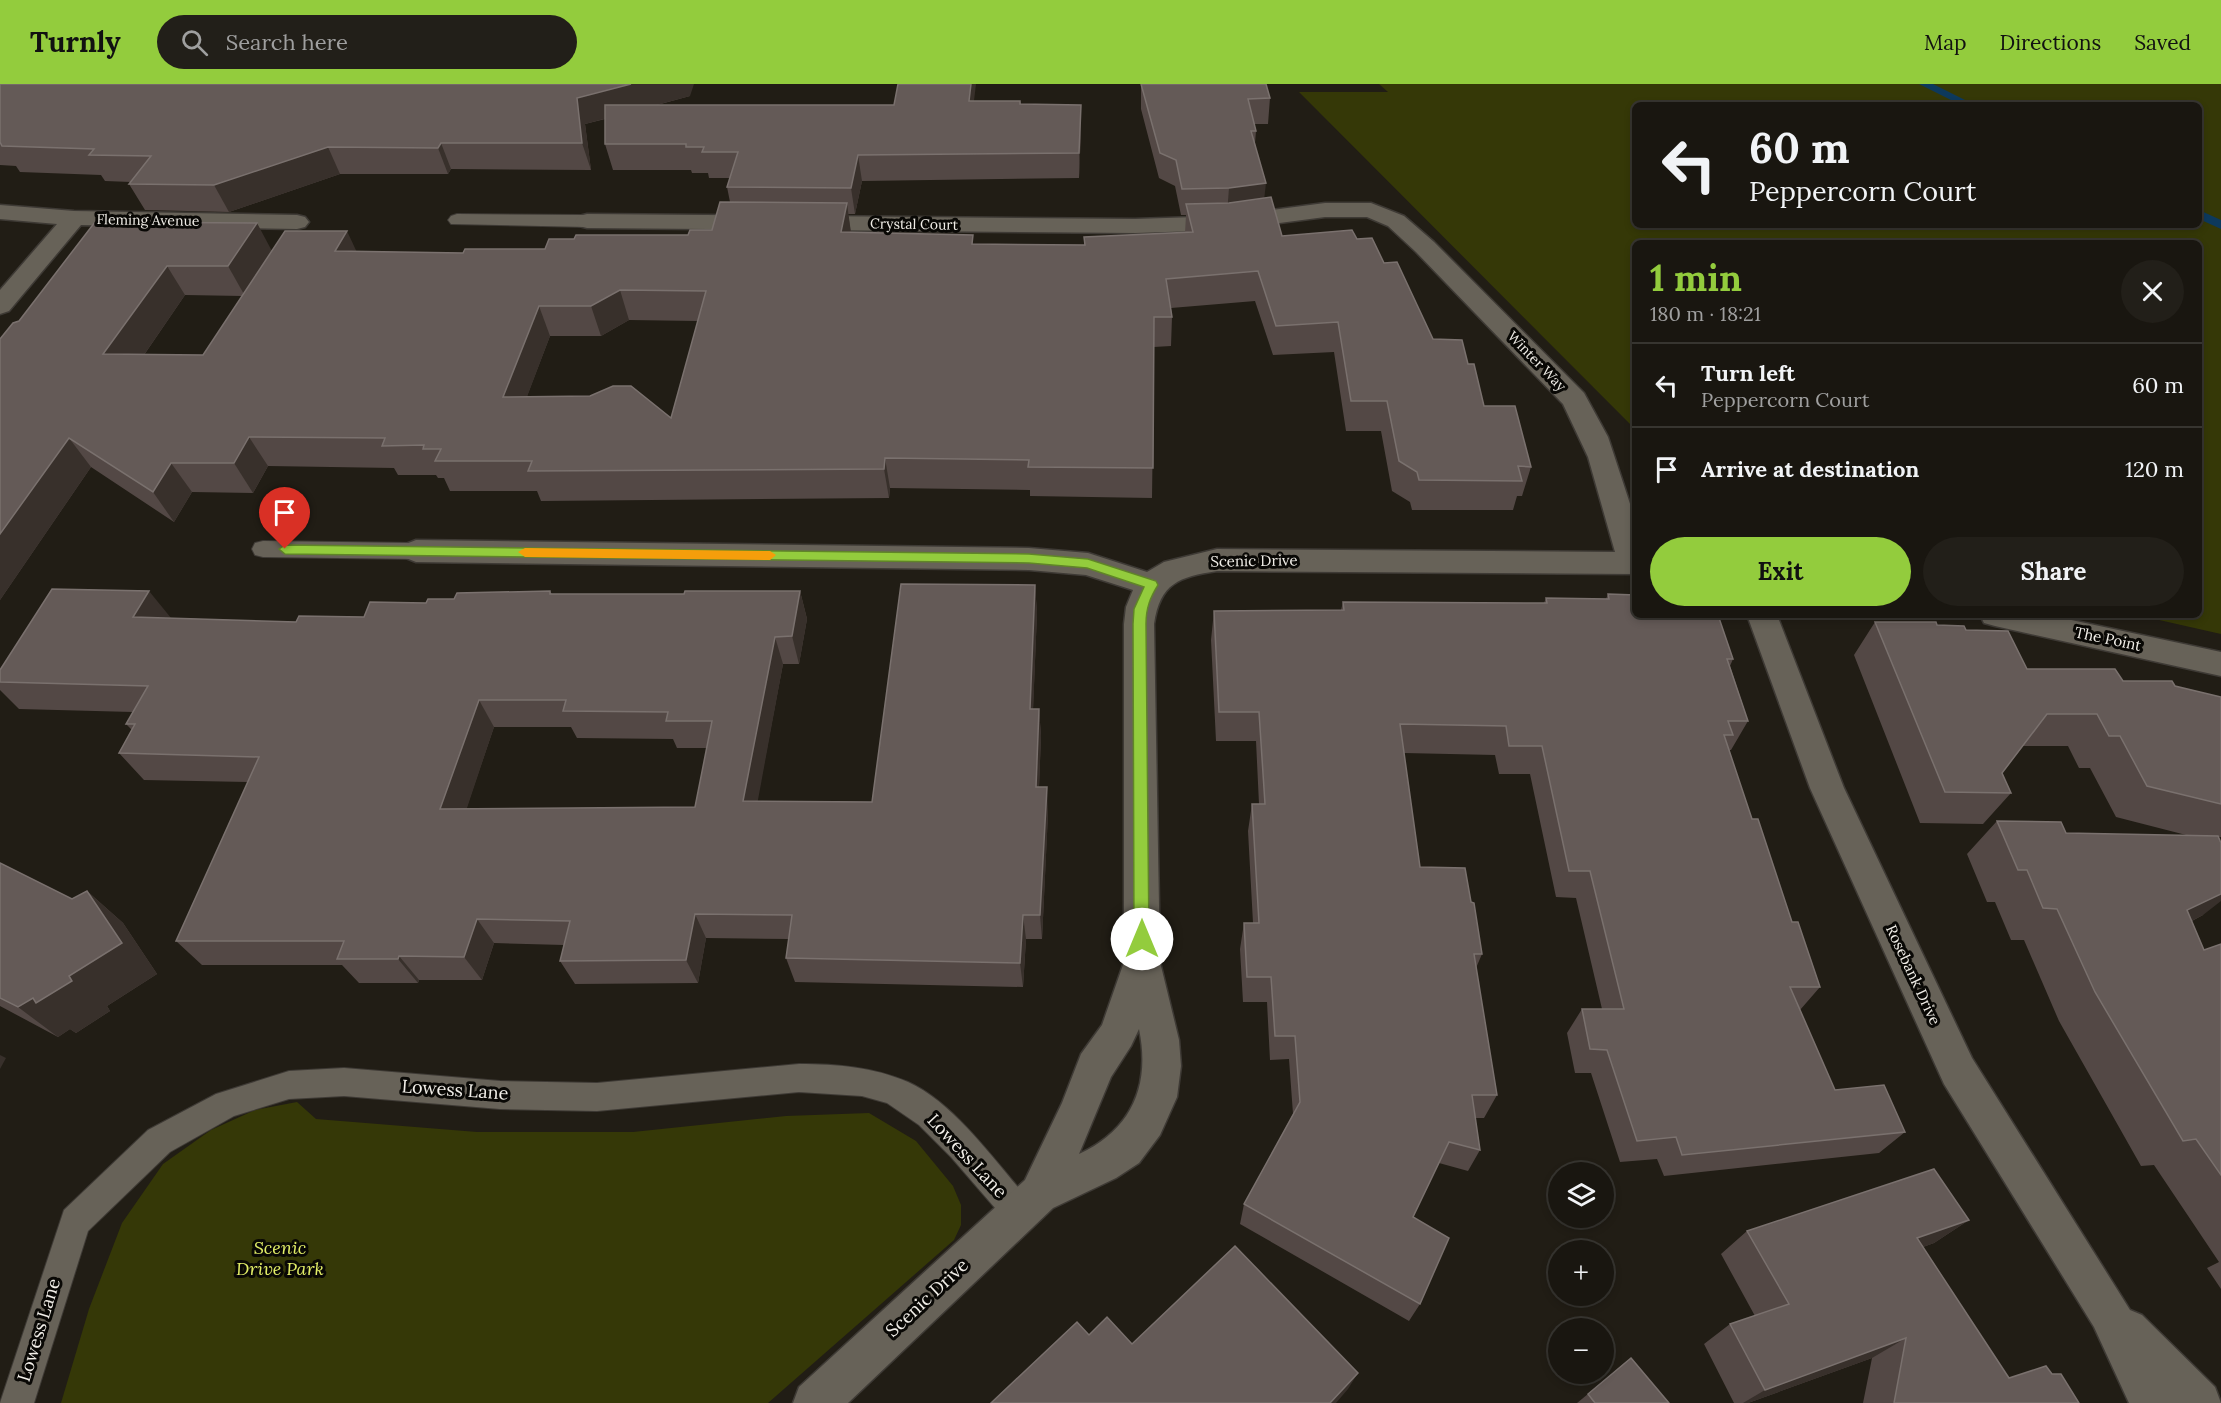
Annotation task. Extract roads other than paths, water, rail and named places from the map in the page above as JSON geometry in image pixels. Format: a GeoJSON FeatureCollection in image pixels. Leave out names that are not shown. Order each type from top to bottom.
{"type":"FeatureCollection","features":[{"type":"Feature","properties":{"kind":"street","name":"Crystal Court"},"geometry":{"type":"LineString","coordinates":[[587,221],[1135,226],[1227,223],[1325,210],[1371,210]]}},
{"type":"Feature","properties":{"kind":"street","name":"Winter Way"},"geometry":{"type":"LineString","coordinates":[[1371,210],[1396,221],[1425,247],[1574,399],[1586,418],[1596,443],[1632,557]]}},
{"type":"Feature","properties":{"kind":"street","name":"Fleming Avenue"},"geometry":{"type":"LineString","coordinates":[[0,212],[74,218],[297,222]]}},
{"type":"Feature","properties":{"kind":"street"},"geometry":{"type":"LineString","coordinates":[[0,306],[74,218]]}},
{"type":"Feature","properties":{"kind":"street"},"geometry":{"type":"LineString","coordinates":[[416,551],[1029,559],[1088,564],[1151,585]]}},
{"type":"Feature","properties":{"kind":"street","name":"Scenic Drive"},"geometry":{"type":"LineString","coordinates":[[815,1403],[1029,1203],[1125,1149],[1146,1122],[1157,1097],[1162,1066],[1160,1040],[1142,962],[1139,624],[1142,603],[1151,585],[1162,575],[1180,568],[1217,560],[1632,563]]}},
{"type":"Feature","properties":{"kind":"street","name":"Rosebank Drive"},"geometry":{"type":"LineString","coordinates":[[1763,618],[1827,789],[1958,1071],[2109,1312],[2152,1403]]}},
{"type":"Feature","properties":{"kind":"street","name":"The Point"},"geometry":{"type":"LineString","coordinates":[[2009,618],[2221,664]]}},
{"type":"Feature","properties":{"kind":"street","name":"Scenic Drive"},"geometry":{"type":"LineString","coordinates":[[1029,1203],[1079,1110],[1095,1067],[1118,1034],[1142,962]]}},
{"type":"Feature","properties":{"kind":"street","name":"Rosebank Drive"},"geometry":{"type":"LineString","coordinates":[[2109,1312],[2199,1403]]}},
{"type":"Feature","properties":{"kind":"lane","name":"Crystal Court"},"geometry":{"type":"LineString","coordinates":[[456,220],[587,221]]}},
{"type":"Feature","properties":{"kind":"lane"},"geometry":{"type":"LineString","coordinates":[[263,549],[416,551]]}},
{"type":"Feature","properties":{"kind":"lane","name":"Lowess Lane"},"geometry":{"type":"LineString","coordinates":[[17,1403],[75,1221],[159,1141],[227,1104],[289,1085],[344,1082],[500,1095],[597,1096],[799,1077],[870,1083],[899,1094],[931,1114],[1029,1203]]}},
{"type":"Feature","properties":{"kind":"waterway"},"geometry":{"type":"LineString","coordinates":[[1924,84],[1963,102]]}},
{"type":"Feature","properties":{"kind":"waterway"},"geometry":{"type":"LineString","coordinates":[[2202,216],[2221,225]]}},
{"type":"Feature","properties":{"kind":"park label","name":"Scenic Drive Park"},"geometry":{"type":"Point","coordinates":[280,1258]}}]}
